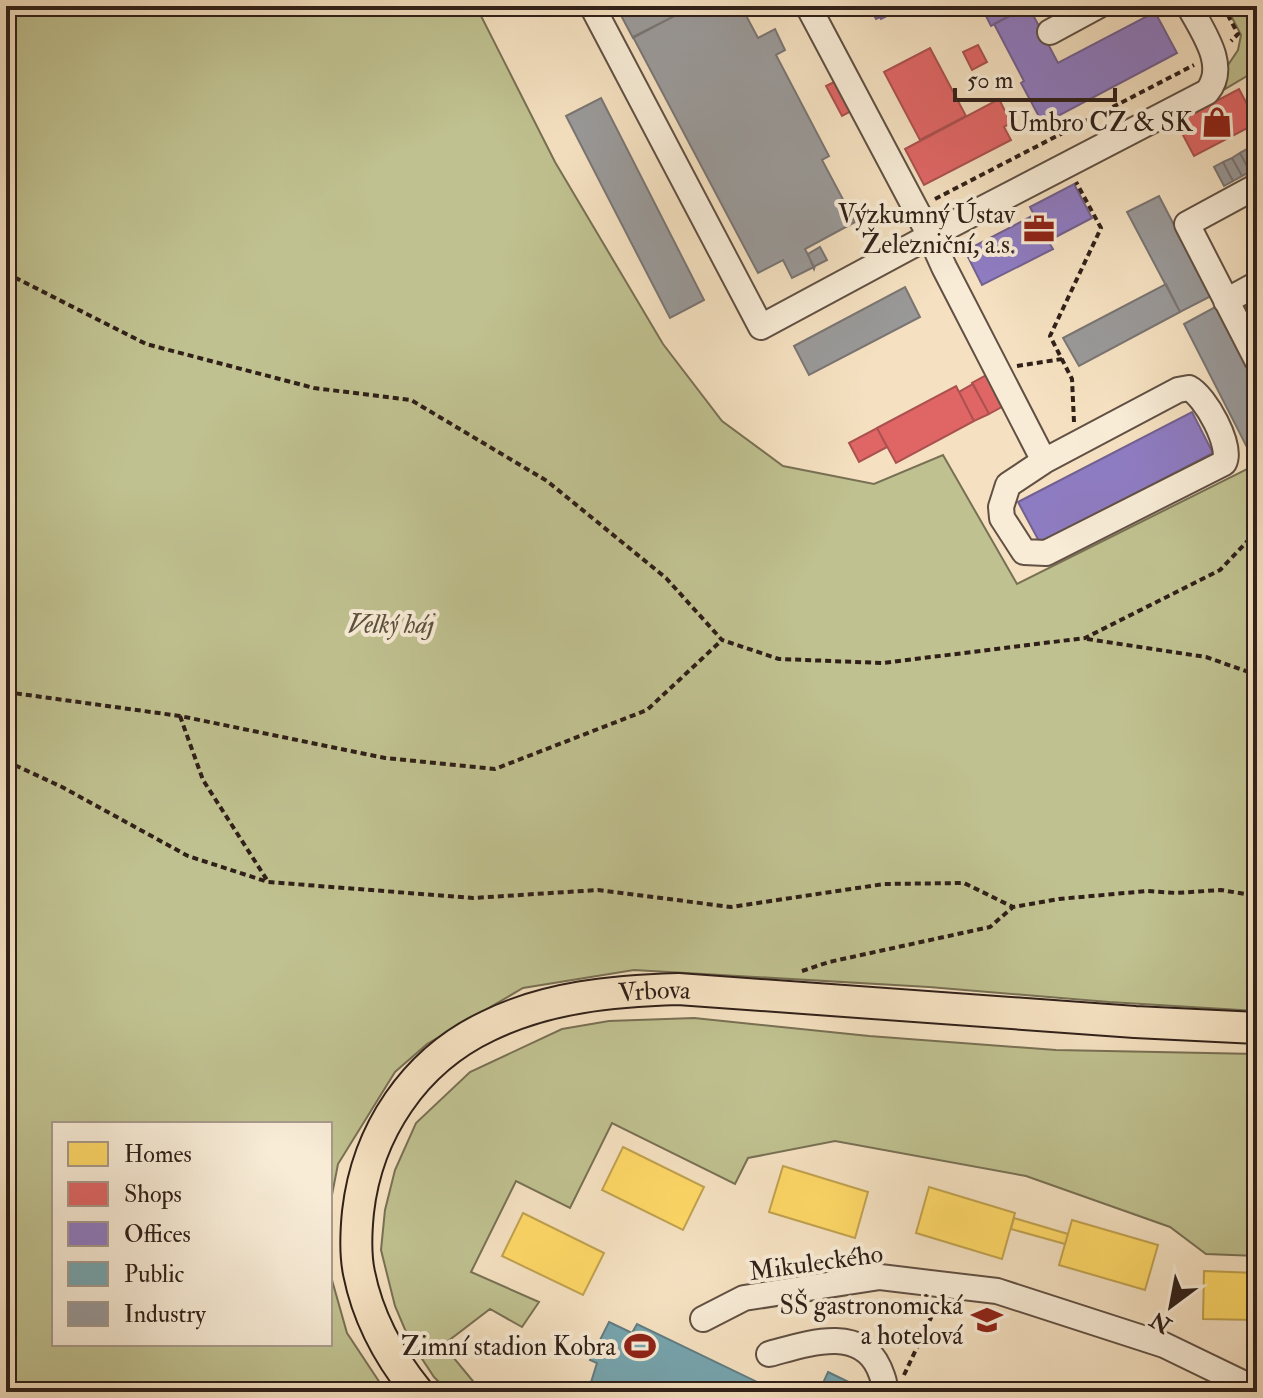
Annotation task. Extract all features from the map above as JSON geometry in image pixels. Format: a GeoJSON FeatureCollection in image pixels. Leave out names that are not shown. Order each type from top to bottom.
{"type":"FeatureCollection","features":[{"type":"Feature","properties":{"kind":"main road","name":"Vrbova"},"geometry":{"type":"LineString","coordinates":[[418,1392],[398,1367],[375,1324],[359,1272],[357,1231],[360,1193],[369,1156],[382,1126],[408,1088],[442,1053],[487,1026],[533,1008],[577,998],[620,991],[678,989],[1257,1028]]}},
{"type":"Feature","properties":{"kind":"street"},"geometry":{"type":"LineString","coordinates":[[592,6],[761,327],[1207,92],[1216,75],[1213,54],[1189,6]]}},
{"type":"Feature","properties":{"kind":"street"},"geometry":{"type":"LineString","coordinates":[[808,6],[916,209],[1044,461]]}},
{"type":"Feature","properties":{"kind":"street"},"geometry":{"type":"LineString","coordinates":[[1060,20],[1098,6]]}},
{"type":"Feature","properties":{"kind":"street"},"geometry":{"type":"LineString","coordinates":[[1257,186],[1187,224],[1257,360]]}},
{"type":"Feature","properties":{"kind":"street"},"geometry":{"type":"LineString","coordinates":[[1226,301],[1257,284]]}},
{"type":"Feature","properties":{"kind":"street"},"geometry":{"type":"LineString","coordinates":[[1189,388],[1199,393],[1229,455],[1224,463],[1046,553],[1024,552],[1002,518],[1001,507],[1008,485],[1044,461],[1178,390],[1189,388]]}},
{"type":"Feature","properties":{"kind":"street","name":"Mikuleckého"},"geometry":{"type":"LineString","coordinates":[[703,1319],[744,1298],[880,1277],[997,1291],[1164,1345],[1257,1390]]}},
{"type":"Feature","properties":{"kind":"street"},"geometry":{"type":"LineString","coordinates":[[769,1354],[812,1342],[840,1341],[860,1346],[877,1363],[885,1388]]}},
{"type":"Feature","properties":{"kind":"path"},"geometry":{"type":"LineString","coordinates":[[916,209],[1213,54],[1238,34],[1223,6]]}},
{"type":"Feature","properties":{"kind":"path"},"geometry":{"type":"LineString","coordinates":[[1072,127],[1091,163],[1072,174],[1101,228],[1050,336],[1072,379],[1076,444]]}},
{"type":"Feature","properties":{"kind":"path"},"geometry":{"type":"LineString","coordinates":[[6,273],[146,344],[314,388],[411,400],[547,481],[666,578],[722,640],[779,659],[883,663],[1085,638],[1206,657],[1257,675]]}},
{"type":"Feature","properties":{"kind":"path"},"geometry":{"type":"LineString","coordinates":[[997,369],[1062,359]]}},
{"type":"Feature","properties":{"kind":"path"},"geometry":{"type":"LineString","coordinates":[[1085,638],[1220,570],[1257,531]]}},
{"type":"Feature","properties":{"kind":"path"},"geometry":{"type":"LineString","coordinates":[[6,692],[180,716],[385,758],[495,769],[647,710],[722,640]]}},
{"type":"Feature","properties":{"kind":"path"},"geometry":{"type":"LineString","coordinates":[[180,716],[203,780],[268,882]]}},
{"type":"Feature","properties":{"kind":"path"},"geometry":{"type":"LineString","coordinates":[[6,761],[62,787],[188,856],[268,882],[473,898],[598,890],[731,907],[884,884],[964,883],[1013,907]]}},
{"type":"Feature","properties":{"kind":"path"},"geometry":{"type":"LineString","coordinates":[[1249,895],[1257,862]]}},
{"type":"Feature","properties":{"kind":"path"},"geometry":{"type":"LineString","coordinates":[[799,972],[829,962],[990,927],[1013,907],[1098,894],[1135,892],[1221,890],[1257,896]]}},
{"type":"Feature","properties":{"kind":"path"},"geometry":{"type":"LineString","coordinates":[[885,1388],[903,1379],[947,1285]]}},
{"type":"Feature","properties":{"kind":"green space","name":"Velký háj"},"geometry":{"type":"Polygon","coordinates":[[[6,6],[476,6],[555,162],[663,344],[722,421],[783,466],[874,484],[943,455],[1017,584],[1257,464],[1257,1011],[929,987],[634,970],[523,988],[427,1044],[395,1072],[338,1164],[332,1195],[332,1122],[52,1122],[52,1346],[332,1346],[332,1280],[347,1333],[386,1392],[29,1392],[6,1378],[6,6]]]}},
{"type":"Feature","properties":{"kind":"green space"},"geometry":{"type":"Polygon","coordinates":[[[1226,6],[1257,7],[1257,70],[1225,89],[1228,65],[1238,50],[1241,35],[1226,6]]]}},
{"type":"Feature","properties":{"kind":"green space"},"geometry":{"type":"Polygon","coordinates":[[[1257,289],[1257,337],[1247,317],[1246,307],[1257,289]]]}},
{"type":"Feature","properties":{"kind":"green space"},"geometry":{"type":"Polygon","coordinates":[[[694,1018],[869,1036],[1056,1050],[1257,1054],[1257,1256],[1206,1254],[1170,1227],[1026,1176],[835,1141],[748,1158],[735,1184],[612,1123],[570,1208],[516,1181],[471,1272],[539,1302],[522,1327],[490,1309],[443,1345],[482,1392],[449,1392],[434,1377],[409,1339],[395,1306],[381,1250],[385,1210],[395,1170],[416,1123],[470,1072],[562,1029],[609,1021],[694,1018]]]}},
{"type":"Feature","properties":{"kind":"building: Homes"},"geometry":{"type":"Polygon","coordinates":[[[623,1147],[704,1187],[683,1230],[602,1190],[623,1147]]]}},
{"type":"Feature","properties":{"kind":"building: Homes"},"geometry":{"type":"Polygon","coordinates":[[[783,1166],[868,1192],[855,1238],[769,1212],[783,1166]]]}},
{"type":"Feature","properties":{"kind":"building: Homes"},"geometry":{"type":"Polygon","coordinates":[[[929,1187],[1015,1213],[1002,1259],[916,1233],[929,1187]]]}},
{"type":"Feature","properties":{"kind":"building: Homes"},"geometry":{"type":"Polygon","coordinates":[[[523,1213],[604,1253],[583,1295],[502,1256],[523,1213]]]}},
{"type":"Feature","properties":{"kind":"building: Homes"},"geometry":{"type":"Polygon","coordinates":[[[1014,1218],[1068,1234],[1065,1244],[1011,1229],[1014,1218]]]}},
{"type":"Feature","properties":{"kind":"building: Homes"},"geometry":{"type":"Polygon","coordinates":[[[1072,1220],[1158,1245],[1145,1290],[1059,1265],[1072,1220]]]}},
{"type":"Feature","properties":{"kind":"building: Homes"},"geometry":{"type":"Polygon","coordinates":[[[1204,1271],[1257,1273],[1257,1320],[1203,1319],[1204,1271]]]}},
{"type":"Feature","properties":{"kind":"building: Shops"},"geometry":{"type":"Polygon","coordinates":[[[978,45],[987,62],[972,70],[963,52],[978,45]]]}},
{"type":"Feature","properties":{"kind":"building: Shops"},"geometry":{"type":"Polygon","coordinates":[[[930,48],[966,116],[920,140],[884,72],[930,48]]]}},
{"type":"Feature","properties":{"kind":"building: Shops"},"geometry":{"type":"Polygon","coordinates":[[[838,80],[853,110],[842,116],[826,86],[838,80]]]}},
{"type":"Feature","properties":{"kind":"building: Shops"},"geometry":{"type":"Polygon","coordinates":[[[1239,89],[1257,123],[1194,156],[1176,122],[1239,89]]]}},
{"type":"Feature","properties":{"kind":"building: Shops"},"geometry":{"type":"Polygon","coordinates":[[[999,99],[1011,123],[1004,127],[1011,140],[924,185],[905,149],[999,99]]]}},
{"type":"Feature","properties":{"kind":"building: Shops"},"geometry":{"type":"Polygon","coordinates":[[[990,373],[1007,404],[989,414],[972,383],[990,373]]]}},
{"type":"Feature","properties":{"kind":"building: Shops"},"geometry":{"type":"Polygon","coordinates":[[[973,384],[989,414],[974,421],[959,392],[973,384]]]}},
{"type":"Feature","properties":{"kind":"building: Shops"},"geometry":{"type":"Polygon","coordinates":[[[956,386],[974,421],[896,463],[877,428],[956,386]]]}},
{"type":"Feature","properties":{"kind":"building: Shops"},"geometry":{"type":"Polygon","coordinates":[[[877,428],[887,447],[859,462],[849,443],[877,428]]]}},
{"type":"Feature","properties":{"kind":"building: Offices"},"geometry":{"type":"Polygon","coordinates":[[[869,6],[907,6],[876,19],[869,6]]]}},
{"type":"Feature","properties":{"kind":"building: Offices"},"geometry":{"type":"Polygon","coordinates":[[[981,6],[1029,6],[991,26],[981,6]]]}},
{"type":"Feature","properties":{"kind":"building: Offices"},"geometry":{"type":"Polygon","coordinates":[[[1028,6],[1039,26],[1045,23],[1055,40],[1048,44],[1058,63],[1155,12],[1177,53],[1043,124],[994,24],[1028,6]]]}},
{"type":"Feature","properties":{"kind":"building: Offices","name":"Výzkumný Ústav Železniční, a.s."},"geometry":{"type":"Polygon","coordinates":[[[1074,184],[1092,218],[1048,241],[1053,249],[982,285],[965,251],[1034,215],[1030,207],[1074,184]]]}},
{"type":"Feature","properties":{"kind":"building: Offices"},"geometry":{"type":"Polygon","coordinates":[[[1192,412],[1213,453],[1040,543],[1018,502],[1192,412]]]}},
{"type":"Feature","properties":{"kind":"building: Public","name":"Zimní stadion Kobra"},"geometry":{"type":"Polygon","coordinates":[[[609,1322],[632,1333],[637,1324],[778,1392],[588,1392],[597,1363],[590,1360],[609,1322]]]}},
{"type":"Feature","properties":{"kind":"building: Public"},"geometry":{"type":"Polygon","coordinates":[[[828,1372],[857,1386],[854,1392],[819,1392],[828,1372]]]}},
{"type":"Feature","properties":{"kind":"building: Industry"},"geometry":{"type":"Polygon","coordinates":[[[616,6],[693,6],[633,38],[616,6]]]}},
{"type":"Feature","properties":{"kind":"building: Industry"},"geometry":{"type":"Polygon","coordinates":[[[694,6],[741,6],[758,38],[775,29],[785,50],[776,55],[829,156],[822,160],[855,222],[805,249],[814,267],[792,278],[783,260],[758,273],[633,37],[694,6]]]}},
{"type":"Feature","properties":{"kind":"building: Industry"},"geometry":{"type":"Polygon","coordinates":[[[601,98],[704,300],[670,318],[566,116],[601,98]]]}},
{"type":"Feature","properties":{"kind":"building: Industry"},"geometry":{"type":"Polygon","coordinates":[[[1257,144],[1257,164],[1249,148],[1257,144]]]}},
{"type":"Feature","properties":{"kind":"building: Industry"},"geometry":{"type":"Polygon","coordinates":[[[1249,148],[1257,164],[1257,168],[1250,172],[1240,153],[1249,148]]]}},
{"type":"Feature","properties":{"kind":"building: Industry"},"geometry":{"type":"Polygon","coordinates":[[[1240,153],[1250,172],[1242,176],[1232,158],[1240,153]]]}},
{"type":"Feature","properties":{"kind":"building: Industry"},"geometry":{"type":"Polygon","coordinates":[[[1232,158],[1242,176],[1233,181],[1223,162],[1232,158]]]}},
{"type":"Feature","properties":{"kind":"building: Industry"},"geometry":{"type":"Polygon","coordinates":[[[1223,162],[1233,181],[1224,186],[1214,167],[1223,162]]]}},
{"type":"Feature","properties":{"kind":"building: Industry"},"geometry":{"type":"Polygon","coordinates":[[[1159,196],[1211,296],[1180,312],[1127,212],[1159,196]]]}},
{"type":"Feature","properties":{"kind":"building: Industry"},"geometry":{"type":"Polygon","coordinates":[[[820,247],[827,260],[814,269],[808,254],[820,247]]]}},
{"type":"Feature","properties":{"kind":"building: Industry"},"geometry":{"type":"Polygon","coordinates":[[[1166,284],[1180,312],[1079,366],[1063,338],[1166,284]]]}},
{"type":"Feature","properties":{"kind":"building: Industry"},"geometry":{"type":"Polygon","coordinates":[[[905,287],[920,317],[809,375],[794,346],[905,287]]]}},
{"type":"Feature","properties":{"kind":"building: Industry"},"geometry":{"type":"Polygon","coordinates":[[[1217,306],[1257,385],[1255,463],[1184,324],[1217,306]]]}},
{"type":"Feature","properties":{"kind":"place","name":"Umbro CZ & SK"},"geometry":{"type":"Point","coordinates":[1217,122]}},
{"type":"Feature","properties":{"kind":"place","name":"Výzkumný Ústav Železniční, a.s."},"geometry":{"type":"Point","coordinates":[1039,229]}},
{"type":"Feature","properties":{"kind":"place","name":"SŠ gastronomická a hotelová"},"geometry":{"type":"Point","coordinates":[987,1320]}},
{"type":"Feature","properties":{"kind":"place","name":"Zimní stadion Kobra"},"geometry":{"type":"Point","coordinates":[640,1346]}}]}
